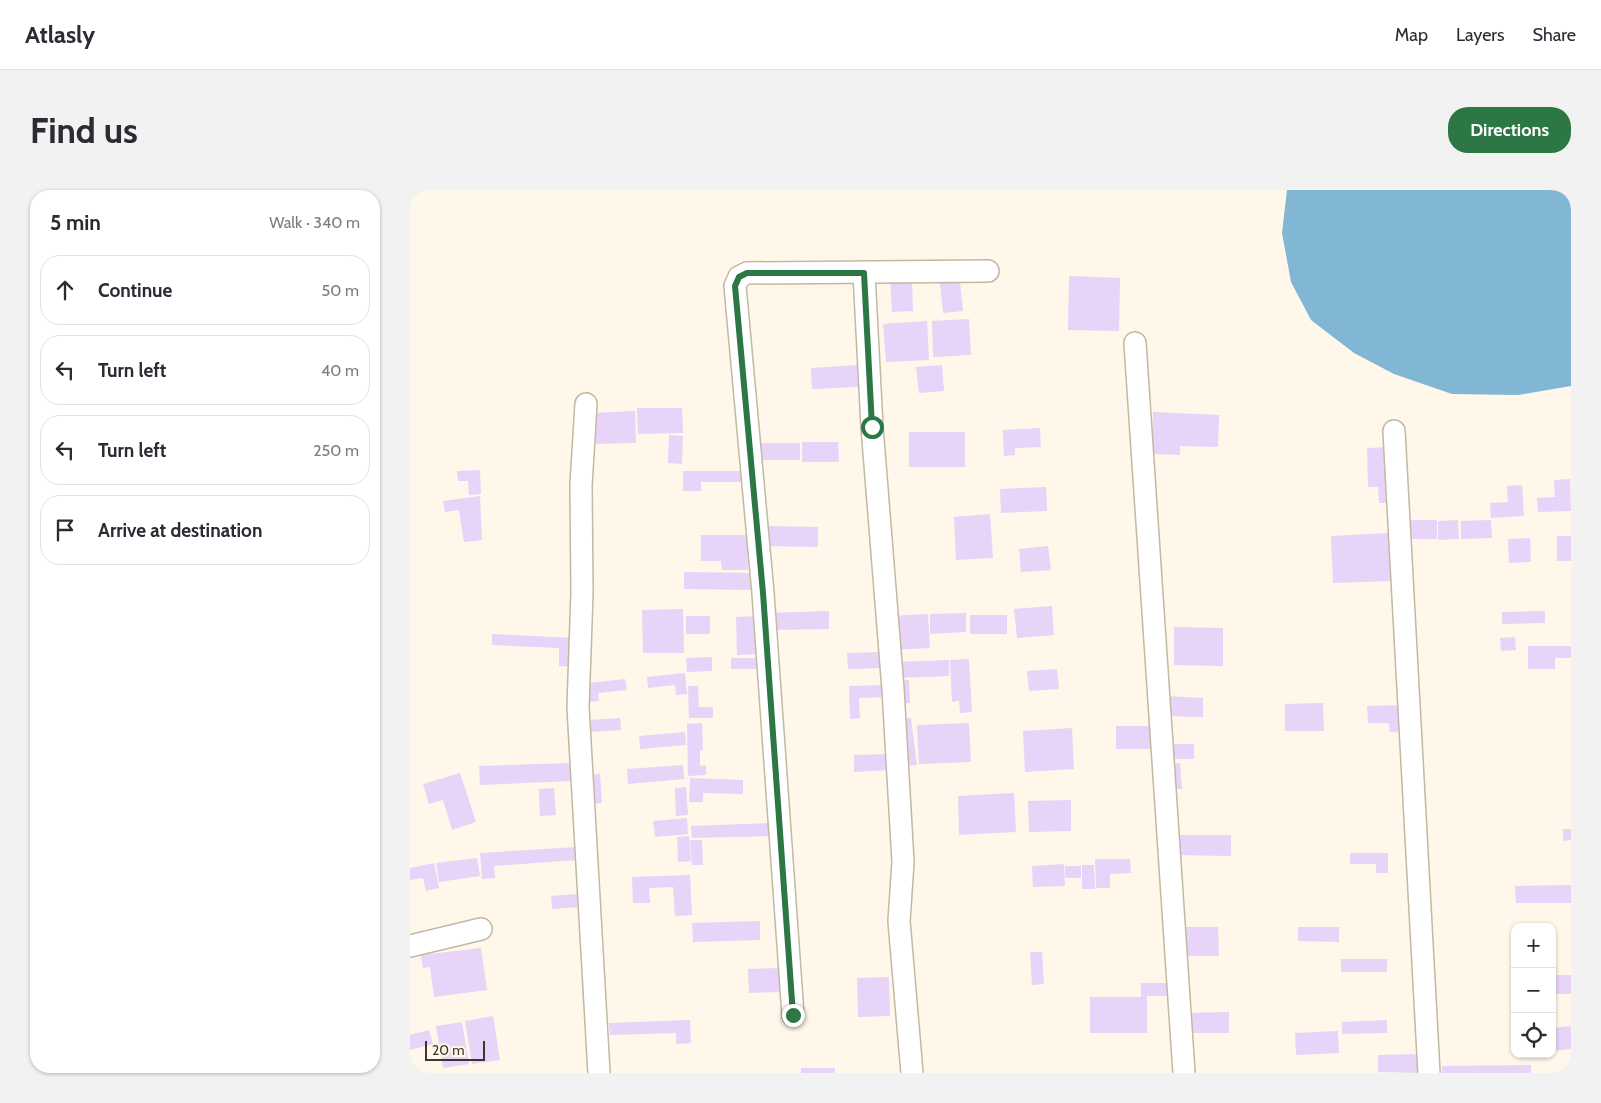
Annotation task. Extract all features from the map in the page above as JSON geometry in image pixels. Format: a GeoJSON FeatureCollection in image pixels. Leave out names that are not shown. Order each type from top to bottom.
{"type":"FeatureCollection","features":[{"type":"Feature","properties":{"kind":"street"},"geometry":{"type":"LineString","coordinates":[[793,1015],[763,593],[735,286],[739,277],[747,273],[988,272]]}},
{"type":"Feature","properties":{"kind":"street"},"geometry":{"type":"LineString","coordinates":[[864,273],[872,427],[893,689],[903,853],[899,921],[912,1073]]}},
{"type":"Feature","properties":{"kind":"street"},"geometry":{"type":"LineString","coordinates":[[1135,343],[1184,1073]]}},
{"type":"Feature","properties":{"kind":"street"},"geometry":{"type":"LineString","coordinates":[[586,404],[581,485],[582,593],[578,707],[599,1073]]}},
{"type":"Feature","properties":{"kind":"street"},"geometry":{"type":"LineString","coordinates":[[1394,431],[1429,1073]]}},
{"type":"Feature","properties":{"kind":"street"},"geometry":{"type":"LineString","coordinates":[[410,946],[482,929]]}},
{"type":"Feature","properties":{"kind":"water"},"geometry":{"type":"Polygon","coordinates":[[[1287,190],[1571,190],[1571,386],[1518,395],[1452,394],[1394,374],[1354,353],[1311,320],[1291,282],[1282,233],[1287,190]]]}},
{"type":"Feature","properties":{"kind":"building"},"geometry":{"type":"Polygon","coordinates":[[[1069,276],[1120,278],[1119,331],[1068,330],[1069,276]]]}},
{"type":"Feature","properties":{"kind":"building"},"geometry":{"type":"Polygon","coordinates":[[[890,278],[912,278],[913,311],[892,312],[890,278]]]}},
{"type":"Feature","properties":{"kind":"building"},"geometry":{"type":"Polygon","coordinates":[[[960,282],[963,311],[943,313],[940,283],[960,282]]]}},
{"type":"Feature","properties":{"kind":"building"},"geometry":{"type":"Polygon","coordinates":[[[969,319],[971,355],[933,357],[932,321],[969,319]]]}},
{"type":"Feature","properties":{"kind":"building"},"geometry":{"type":"Polygon","coordinates":[[[927,321],[929,360],[886,362],[883,324],[927,321]]]}},
{"type":"Feature","properties":{"kind":"building"},"geometry":{"type":"Polygon","coordinates":[[[858,365],[859,387],[812,389],[811,368],[858,365]]]}},
{"type":"Feature","properties":{"kind":"building"},"geometry":{"type":"Polygon","coordinates":[[[942,365],[944,391],[919,393],[916,367],[942,365]]]}},
{"type":"Feature","properties":{"kind":"building"},"geometry":{"type":"Polygon","coordinates":[[[637,408],[682,408],[683,433],[638,434],[637,408]]]}},
{"type":"Feature","properties":{"kind":"building"},"geometry":{"type":"Polygon","coordinates":[[[635,411],[636,443],[594,444],[593,413],[635,411]]]}},
{"type":"Feature","properties":{"kind":"building"},"geometry":{"type":"Polygon","coordinates":[[[1153,412],[1219,415],[1218,447],[1180,446],[1180,455],[1152,454],[1153,412]]]}},
{"type":"Feature","properties":{"kind":"building"},"geometry":{"type":"Polygon","coordinates":[[[1040,428],[1041,447],[1015,448],[1015,455],[1004,456],[1003,430],[1040,428]]]}},
{"type":"Feature","properties":{"kind":"building"},"geometry":{"type":"Polygon","coordinates":[[[909,432],[965,432],[965,467],[909,467],[909,432]]]}},
{"type":"Feature","properties":{"kind":"building"},"geometry":{"type":"Polygon","coordinates":[[[669,435],[683,436],[682,464],[668,463],[669,435]]]}},
{"type":"Feature","properties":{"kind":"building"},"geometry":{"type":"Polygon","coordinates":[[[802,442],[838,442],[839,462],[802,462],[802,442]]]}},
{"type":"Feature","properties":{"kind":"building"},"geometry":{"type":"Polygon","coordinates":[[[757,443],[800,443],[800,460],[757,460],[757,443]]]}},
{"type":"Feature","properties":{"kind":"building"},"geometry":{"type":"Polygon","coordinates":[[[1390,447],[1391,503],[1379,503],[1378,487],[1368,487],[1367,448],[1390,447]]]}},
{"type":"Feature","properties":{"kind":"building"},"geometry":{"type":"Polygon","coordinates":[[[480,470],[481,494],[469,495],[468,481],[458,481],[457,471],[480,470]]]}},
{"type":"Feature","properties":{"kind":"building"},"geometry":{"type":"Polygon","coordinates":[[[683,471],[745,471],[745,482],[701,482],[701,491],[683,491],[683,471]]]}},
{"type":"Feature","properties":{"kind":"building"},"geometry":{"type":"Polygon","coordinates":[[[1570,479],[1571,511],[1538,512],[1537,498],[1555,497],[1554,480],[1570,479]]]}},
{"type":"Feature","properties":{"kind":"building"},"geometry":{"type":"Polygon","coordinates":[[[1522,485],[1524,516],[1491,518],[1490,503],[1508,502],[1507,486],[1522,485]]]}},
{"type":"Feature","properties":{"kind":"building"},"geometry":{"type":"Polygon","coordinates":[[[1046,487],[1047,511],[1001,513],[1000,489],[1046,487]]]}},
{"type":"Feature","properties":{"kind":"building"},"geometry":{"type":"Polygon","coordinates":[[[480,496],[482,540],[464,542],[459,510],[445,512],[443,501],[480,496]]]}},
{"type":"Feature","properties":{"kind":"building"},"geometry":{"type":"Polygon","coordinates":[[[990,514],[993,558],[956,560],[954,517],[990,514]]]}},
{"type":"Feature","properties":{"kind":"building"},"geometry":{"type":"Polygon","coordinates":[[[1406,520],[1437,520],[1437,539],[1406,539],[1406,520]]]}},
{"type":"Feature","properties":{"kind":"building"},"geometry":{"type":"Polygon","coordinates":[[[1458,520],[1459,539],[1438,540],[1438,521],[1458,520]]]}},
{"type":"Feature","properties":{"kind":"building"},"geometry":{"type":"Polygon","coordinates":[[[1491,520],[1492,538],[1461,539],[1461,521],[1491,520]]]}},
{"type":"Feature","properties":{"kind":"building"},"geometry":{"type":"Polygon","coordinates":[[[763,526],[818,527],[818,547],[763,546],[763,526]]]}},
{"type":"Feature","properties":{"kind":"building"},"geometry":{"type":"Polygon","coordinates":[[[1389,533],[1391,581],[1333,583],[1331,536],[1389,533]]]}},
{"type":"Feature","properties":{"kind":"building"},"geometry":{"type":"Polygon","coordinates":[[[701,535],[747,535],[748,570],[722,570],[721,561],[701,561],[701,535]]]}},
{"type":"Feature","properties":{"kind":"building"},"geometry":{"type":"Polygon","coordinates":[[[1557,536],[1571,536],[1571,561],[1557,561],[1557,536]]]}},
{"type":"Feature","properties":{"kind":"building"},"geometry":{"type":"Polygon","coordinates":[[[1530,538],[1531,562],[1509,563],[1508,539],[1530,538]]]}},
{"type":"Feature","properties":{"kind":"building"},"geometry":{"type":"Polygon","coordinates":[[[1048,546],[1051,570],[1021,572],[1019,549],[1048,546]]]}},
{"type":"Feature","properties":{"kind":"building"},"geometry":{"type":"Polygon","coordinates":[[[684,572],[751,573],[751,590],[684,589],[684,572]]]}},
{"type":"Feature","properties":{"kind":"building"},"geometry":{"type":"Polygon","coordinates":[[[1052,606],[1054,635],[1017,638],[1014,609],[1052,606]]]}},
{"type":"Feature","properties":{"kind":"building"},"geometry":{"type":"Polygon","coordinates":[[[683,609],[684,653],[643,653],[642,610],[683,609]]]}},
{"type":"Feature","properties":{"kind":"building"},"geometry":{"type":"Polygon","coordinates":[[[829,611],[829,629],[768,630],[767,613],[829,611]]]}},
{"type":"Feature","properties":{"kind":"building"},"geometry":{"type":"Polygon","coordinates":[[[1545,611],[1545,623],[1502,624],[1502,612],[1545,611]]]}},
{"type":"Feature","properties":{"kind":"building"},"geometry":{"type":"Polygon","coordinates":[[[966,613],[966,632],[930,634],[930,614],[966,613]]]}},
{"type":"Feature","properties":{"kind":"building"},"geometry":{"type":"Polygon","coordinates":[[[928,614],[930,648],[892,650],[891,616],[928,614]]]}},
{"type":"Feature","properties":{"kind":"building"},"geometry":{"type":"Polygon","coordinates":[[[970,615],[1007,615],[1007,634],[970,634],[970,615]]]}},
{"type":"Feature","properties":{"kind":"building"},"geometry":{"type":"Polygon","coordinates":[[[686,616],[710,616],[710,634],[686,634],[686,616]]]}},
{"type":"Feature","properties":{"kind":"building"},"geometry":{"type":"Polygon","coordinates":[[[757,616],[758,654],[737,655],[736,617],[757,616]]]}},
{"type":"Feature","properties":{"kind":"building"},"geometry":{"type":"Polygon","coordinates":[[[1174,627],[1223,628],[1223,666],[1174,665],[1174,627]]]}},
{"type":"Feature","properties":{"kind":"building"},"geometry":{"type":"Polygon","coordinates":[[[492,634],[573,638],[571,667],[559,666],[559,648],[492,645],[492,634]]]}},
{"type":"Feature","properties":{"kind":"building"},"geometry":{"type":"Polygon","coordinates":[[[1515,637],[1516,650],[1501,651],[1500,638],[1515,637]]]}},
{"type":"Feature","properties":{"kind":"building"},"geometry":{"type":"Polygon","coordinates":[[[1528,646],[1571,646],[1571,658],[1555,658],[1555,669],[1528,669],[1528,646]]]}},
{"type":"Feature","properties":{"kind":"building"},"geometry":{"type":"Polygon","coordinates":[[[882,652],[883,668],[848,669],[847,653],[882,652]]]}},
{"type":"Feature","properties":{"kind":"building"},"geometry":{"type":"Polygon","coordinates":[[[712,657],[712,671],[687,672],[686,658],[712,657]]]}},
{"type":"Feature","properties":{"kind":"building"},"geometry":{"type":"Polygon","coordinates":[[[731,658],[760,658],[759,669],[731,669],[731,658]]]}},
{"type":"Feature","properties":{"kind":"building"},"geometry":{"type":"Polygon","coordinates":[[[969,659],[972,712],[960,713],[959,701],[952,702],[950,660],[969,659]]]}},
{"type":"Feature","properties":{"kind":"building"},"geometry":{"type":"Polygon","coordinates":[[[949,660],[949,676],[896,678],[895,662],[949,660]]]}},
{"type":"Feature","properties":{"kind":"building"},"geometry":{"type":"Polygon","coordinates":[[[1057,669],[1059,689],[1029,691],[1027,671],[1057,669]]]}},
{"type":"Feature","properties":{"kind":"building"},"geometry":{"type":"Polygon","coordinates":[[[685,673],[687,694],[676,695],[675,685],[648,688],[647,677],[685,673]]]}},
{"type":"Feature","properties":{"kind":"building"},"geometry":{"type":"Polygon","coordinates":[[[625,679],[627,690],[598,693],[599,701],[590,702],[588,683],[625,679]]]}},
{"type":"Feature","properties":{"kind":"building"},"geometry":{"type":"Polygon","coordinates":[[[909,680],[910,703],[896,704],[896,681],[909,680]]]}},
{"type":"Feature","properties":{"kind":"building"},"geometry":{"type":"Polygon","coordinates":[[[885,685],[885,697],[859,698],[860,718],[850,719],[849,686],[885,685]]]}},
{"type":"Feature","properties":{"kind":"building"},"geometry":{"type":"Polygon","coordinates":[[[688,686],[698,686],[699,707],[713,707],[713,718],[689,718],[688,686]]]}},
{"type":"Feature","properties":{"kind":"building"},"geometry":{"type":"Polygon","coordinates":[[[1164,696],[1203,698],[1203,717],[1163,716],[1164,696]]]}},
{"type":"Feature","properties":{"kind":"building"},"geometry":{"type":"Polygon","coordinates":[[[1323,703],[1324,731],[1285,731],[1285,704],[1323,703]]]}},
{"type":"Feature","properties":{"kind":"building"},"geometry":{"type":"Polygon","coordinates":[[[1405,705],[1406,731],[1390,732],[1389,723],[1368,723],[1367,706],[1405,705]]]}},
{"type":"Feature","properties":{"kind":"building"},"geometry":{"type":"Polygon","coordinates":[[[620,718],[621,730],[590,732],[589,720],[620,718]]]}},
{"type":"Feature","properties":{"kind":"building"},"geometry":{"type":"Polygon","coordinates":[[[911,718],[917,765],[904,766],[898,719],[911,718]]]}},
{"type":"Feature","properties":{"kind":"building"},"geometry":{"type":"Polygon","coordinates":[[[702,723],[703,750],[700,751],[700,766],[706,765],[706,775],[688,776],[687,724],[702,723]]]}},
{"type":"Feature","properties":{"kind":"building"},"geometry":{"type":"Polygon","coordinates":[[[969,723],[971,762],[919,764],[917,725],[969,723]]]}},
{"type":"Feature","properties":{"kind":"building"},"geometry":{"type":"Polygon","coordinates":[[[1116,726],[1154,726],[1154,749],[1116,749],[1116,726]]]}},
{"type":"Feature","properties":{"kind":"building"},"geometry":{"type":"Polygon","coordinates":[[[1072,728],[1074,769],[1025,772],[1023,731],[1072,728]]]}},
{"type":"Feature","properties":{"kind":"building"},"geometry":{"type":"Polygon","coordinates":[[[685,732],[686,745],[640,749],[639,736],[685,732]]]}},
{"type":"Feature","properties":{"kind":"building"},"geometry":{"type":"Polygon","coordinates":[[[1168,744],[1194,744],[1194,759],[1168,759],[1168,744]]]}},
{"type":"Feature","properties":{"kind":"building"},"geometry":{"type":"Polygon","coordinates":[[[889,754],[890,770],[854,772],[854,755],[889,754]]]}},
{"type":"Feature","properties":{"kind":"building"},"geometry":{"type":"Polygon","coordinates":[[[570,763],[571,781],[480,785],[479,766],[570,763]]]}},
{"type":"Feature","properties":{"kind":"building"},"geometry":{"type":"Polygon","coordinates":[[[1180,763],[1182,789],[1169,789],[1167,764],[1180,763]]]}},
{"type":"Feature","properties":{"kind":"building"},"geometry":{"type":"Polygon","coordinates":[[[683,765],[684,779],[628,784],[627,769],[683,765]]]}},
{"type":"Feature","properties":{"kind":"building"},"geometry":{"type":"Polygon","coordinates":[[[460,773],[476,822],[452,830],[443,800],[429,804],[423,784],[460,773]]]}},
{"type":"Feature","properties":{"kind":"building"},"geometry":{"type":"Polygon","coordinates":[[[600,774],[602,803],[591,804],[589,775],[600,774]]]}},
{"type":"Feature","properties":{"kind":"building"},"geometry":{"type":"Polygon","coordinates":[[[690,778],[743,780],[743,794],[703,793],[703,802],[689,802],[690,778]]]}},
{"type":"Feature","properties":{"kind":"building"},"geometry":{"type":"Polygon","coordinates":[[[686,787],[688,815],[676,816],[675,788],[686,787]]]}},
{"type":"Feature","properties":{"kind":"building"},"geometry":{"type":"Polygon","coordinates":[[[554,788],[556,815],[540,816],[539,789],[554,788]]]}},
{"type":"Feature","properties":{"kind":"building"},"geometry":{"type":"Polygon","coordinates":[[[1014,793],[1016,832],[959,835],[958,796],[1014,793]]]}},
{"type":"Feature","properties":{"kind":"building"},"geometry":{"type":"Polygon","coordinates":[[[1071,800],[1071,831],[1029,832],[1028,801],[1071,800]]]}},
{"type":"Feature","properties":{"kind":"building"},"geometry":{"type":"Polygon","coordinates":[[[687,818],[688,834],[655,837],[653,821],[687,818]]]}},
{"type":"Feature","properties":{"kind":"building"},"geometry":{"type":"Polygon","coordinates":[[[770,823],[770,836],[692,838],[691,826],[770,823]]]}},
{"type":"Feature","properties":{"kind":"building"},"geometry":{"type":"Polygon","coordinates":[[[1563,829],[1571,829],[1571,840],[1563,841],[1563,829]]]}},
{"type":"Feature","properties":{"kind":"building"},"geometry":{"type":"Polygon","coordinates":[[[1175,835],[1231,835],[1231,856],[1175,855],[1175,835]]]}},
{"type":"Feature","properties":{"kind":"building"},"geometry":{"type":"Polygon","coordinates":[[[689,836],[691,861],[678,862],[677,837],[689,836]]]}},
{"type":"Feature","properties":{"kind":"building"},"geometry":{"type":"Polygon","coordinates":[[[690,840],[702,840],[703,865],[692,865],[690,840]]]}},
{"type":"Feature","properties":{"kind":"building"},"geometry":{"type":"Polygon","coordinates":[[[576,847],[577,860],[494,866],[495,878],[482,879],[480,853],[576,847]]]}},
{"type":"Feature","properties":{"kind":"building"},"geometry":{"type":"Polygon","coordinates":[[[1350,853],[1388,853],[1388,873],[1376,873],[1376,864],[1350,864],[1350,853]]]}},
{"type":"Feature","properties":{"kind":"building"},"geometry":{"type":"Polygon","coordinates":[[[477,858],[480,876],[439,882],[436,863],[477,858]]]}},
{"type":"Feature","properties":{"kind":"building"},"geometry":{"type":"Polygon","coordinates":[[[1095,859],[1130,859],[1131,873],[1110,874],[1110,888],[1096,888],[1095,859]]]}},
{"type":"Feature","properties":{"kind":"building"},"geometry":{"type":"Polygon","coordinates":[[[434,863],[439,888],[426,891],[423,878],[410,880],[410,868],[434,863]]]}},
{"type":"Feature","properties":{"kind":"building"},"geometry":{"type":"Polygon","coordinates":[[[1064,864],[1065,886],[1033,887],[1032,866],[1064,864]]]}},
{"type":"Feature","properties":{"kind":"building"},"geometry":{"type":"Polygon","coordinates":[[[1082,865],[1094,865],[1095,889],[1082,889],[1082,865]]]}},
{"type":"Feature","properties":{"kind":"building"},"geometry":{"type":"Polygon","coordinates":[[[1065,866],[1081,866],[1081,878],[1065,878],[1065,866]]]}},
{"type":"Feature","properties":{"kind":"building"},"geometry":{"type":"Polygon","coordinates":[[[690,875],[692,915],[675,916],[673,887],[649,888],[650,903],[633,903],[632,877],[690,875]]]}},
{"type":"Feature","properties":{"kind":"building"},"geometry":{"type":"Polygon","coordinates":[[[1571,885],[1571,903],[1516,903],[1515,886],[1571,885]]]}},
{"type":"Feature","properties":{"kind":"building"},"geometry":{"type":"Polygon","coordinates":[[[577,894],[578,907],[552,909],[551,896],[577,894]]]}},
{"type":"Feature","properties":{"kind":"building"},"geometry":{"type":"Polygon","coordinates":[[[760,921],[760,940],[693,942],[692,923],[760,921]]]}},
{"type":"Feature","properties":{"kind":"building"},"geometry":{"type":"Polygon","coordinates":[[[1177,927],[1218,927],[1219,956],[1177,956],[1177,927]]]}},
{"type":"Feature","properties":{"kind":"building"},"geometry":{"type":"Polygon","coordinates":[[[1298,927],[1339,927],[1339,942],[1298,941],[1298,927]]]}},
{"type":"Feature","properties":{"kind":"building"},"geometry":{"type":"Polygon","coordinates":[[[481,948],[487,990],[434,997],[430,967],[423,968],[421,955],[481,948]]]}},
{"type":"Feature","properties":{"kind":"building"},"geometry":{"type":"Polygon","coordinates":[[[1030,952],[1042,952],[1044,984],[1032,985],[1030,952]]]}},
{"type":"Feature","properties":{"kind":"building"},"geometry":{"type":"Polygon","coordinates":[[[1341,959],[1387,959],[1387,972],[1341,972],[1341,959]]]}},
{"type":"Feature","properties":{"kind":"building"},"geometry":{"type":"Polygon","coordinates":[[[781,968],[781,992],[749,993],[748,969],[781,968]]]}},
{"type":"Feature","properties":{"kind":"building"},"geometry":{"type":"Polygon","coordinates":[[[1556,975],[1571,975],[1571,994],[1556,994],[1556,975]]]}},
{"type":"Feature","properties":{"kind":"building"},"geometry":{"type":"Polygon","coordinates":[[[889,977],[890,1016],[858,1017],[857,978],[889,977]]]}},
{"type":"Feature","properties":{"kind":"building"},"geometry":{"type":"Polygon","coordinates":[[[1141,983],[1169,983],[1170,996],[1147,996],[1147,1033],[1090,1033],[1090,997],[1141,997],[1141,983]]]}},
{"type":"Feature","properties":{"kind":"building"},"geometry":{"type":"Polygon","coordinates":[[[1229,1012],[1229,1033],[1186,1033],[1186,1013],[1229,1012]]]}},
{"type":"Feature","properties":{"kind":"building"},"geometry":{"type":"Polygon","coordinates":[[[493,1016],[500,1060],[472,1064],[465,1021],[493,1016]]]}},
{"type":"Feature","properties":{"kind":"building"},"geometry":{"type":"Polygon","coordinates":[[[690,1020],[691,1043],[676,1044],[676,1033],[610,1035],[609,1023],[690,1020]]]}},
{"type":"Feature","properties":{"kind":"building"},"geometry":{"type":"Polygon","coordinates":[[[1387,1020],[1387,1033],[1342,1034],[1342,1022],[1387,1020]]]}},
{"type":"Feature","properties":{"kind":"building"},"geometry":{"type":"Polygon","coordinates":[[[462,1022],[469,1064],[443,1068],[436,1026],[462,1022]]]}},
{"type":"Feature","properties":{"kind":"building"},"geometry":{"type":"Polygon","coordinates":[[[1571,1026],[1571,1049],[1556,1051],[1556,1028],[1571,1026]]]}},
{"type":"Feature","properties":{"kind":"building"},"geometry":{"type":"Polygon","coordinates":[[[429,1030],[433,1044],[410,1050],[410,1035],[429,1030]]]}},
{"type":"Feature","properties":{"kind":"building"},"geometry":{"type":"Polygon","coordinates":[[[1338,1031],[1339,1053],[1296,1055],[1295,1033],[1338,1031]]]}},
{"type":"Feature","properties":{"kind":"building"},"geometry":{"type":"Polygon","coordinates":[[[1421,1054],[1421,1073],[1378,1072],[1378,1055],[1421,1054]]]}},
{"type":"Feature","properties":{"kind":"building"},"geometry":{"type":"Polygon","coordinates":[[[1531,1065],[1531,1073],[1442,1073],[1442,1066],[1531,1065]]]}},
{"type":"Feature","properties":{"kind":"building"},"geometry":{"type":"Polygon","coordinates":[[[801,1068],[835,1068],[835,1073],[801,1073],[801,1068]]]}},
{"type":"Feature","properties":{"kind":"route"},"geometry":{"type":"LineString","coordinates":[[793,1015],[763,593],[735,286],[739,277],[747,273],[864,273],[872,427]]}}]}
